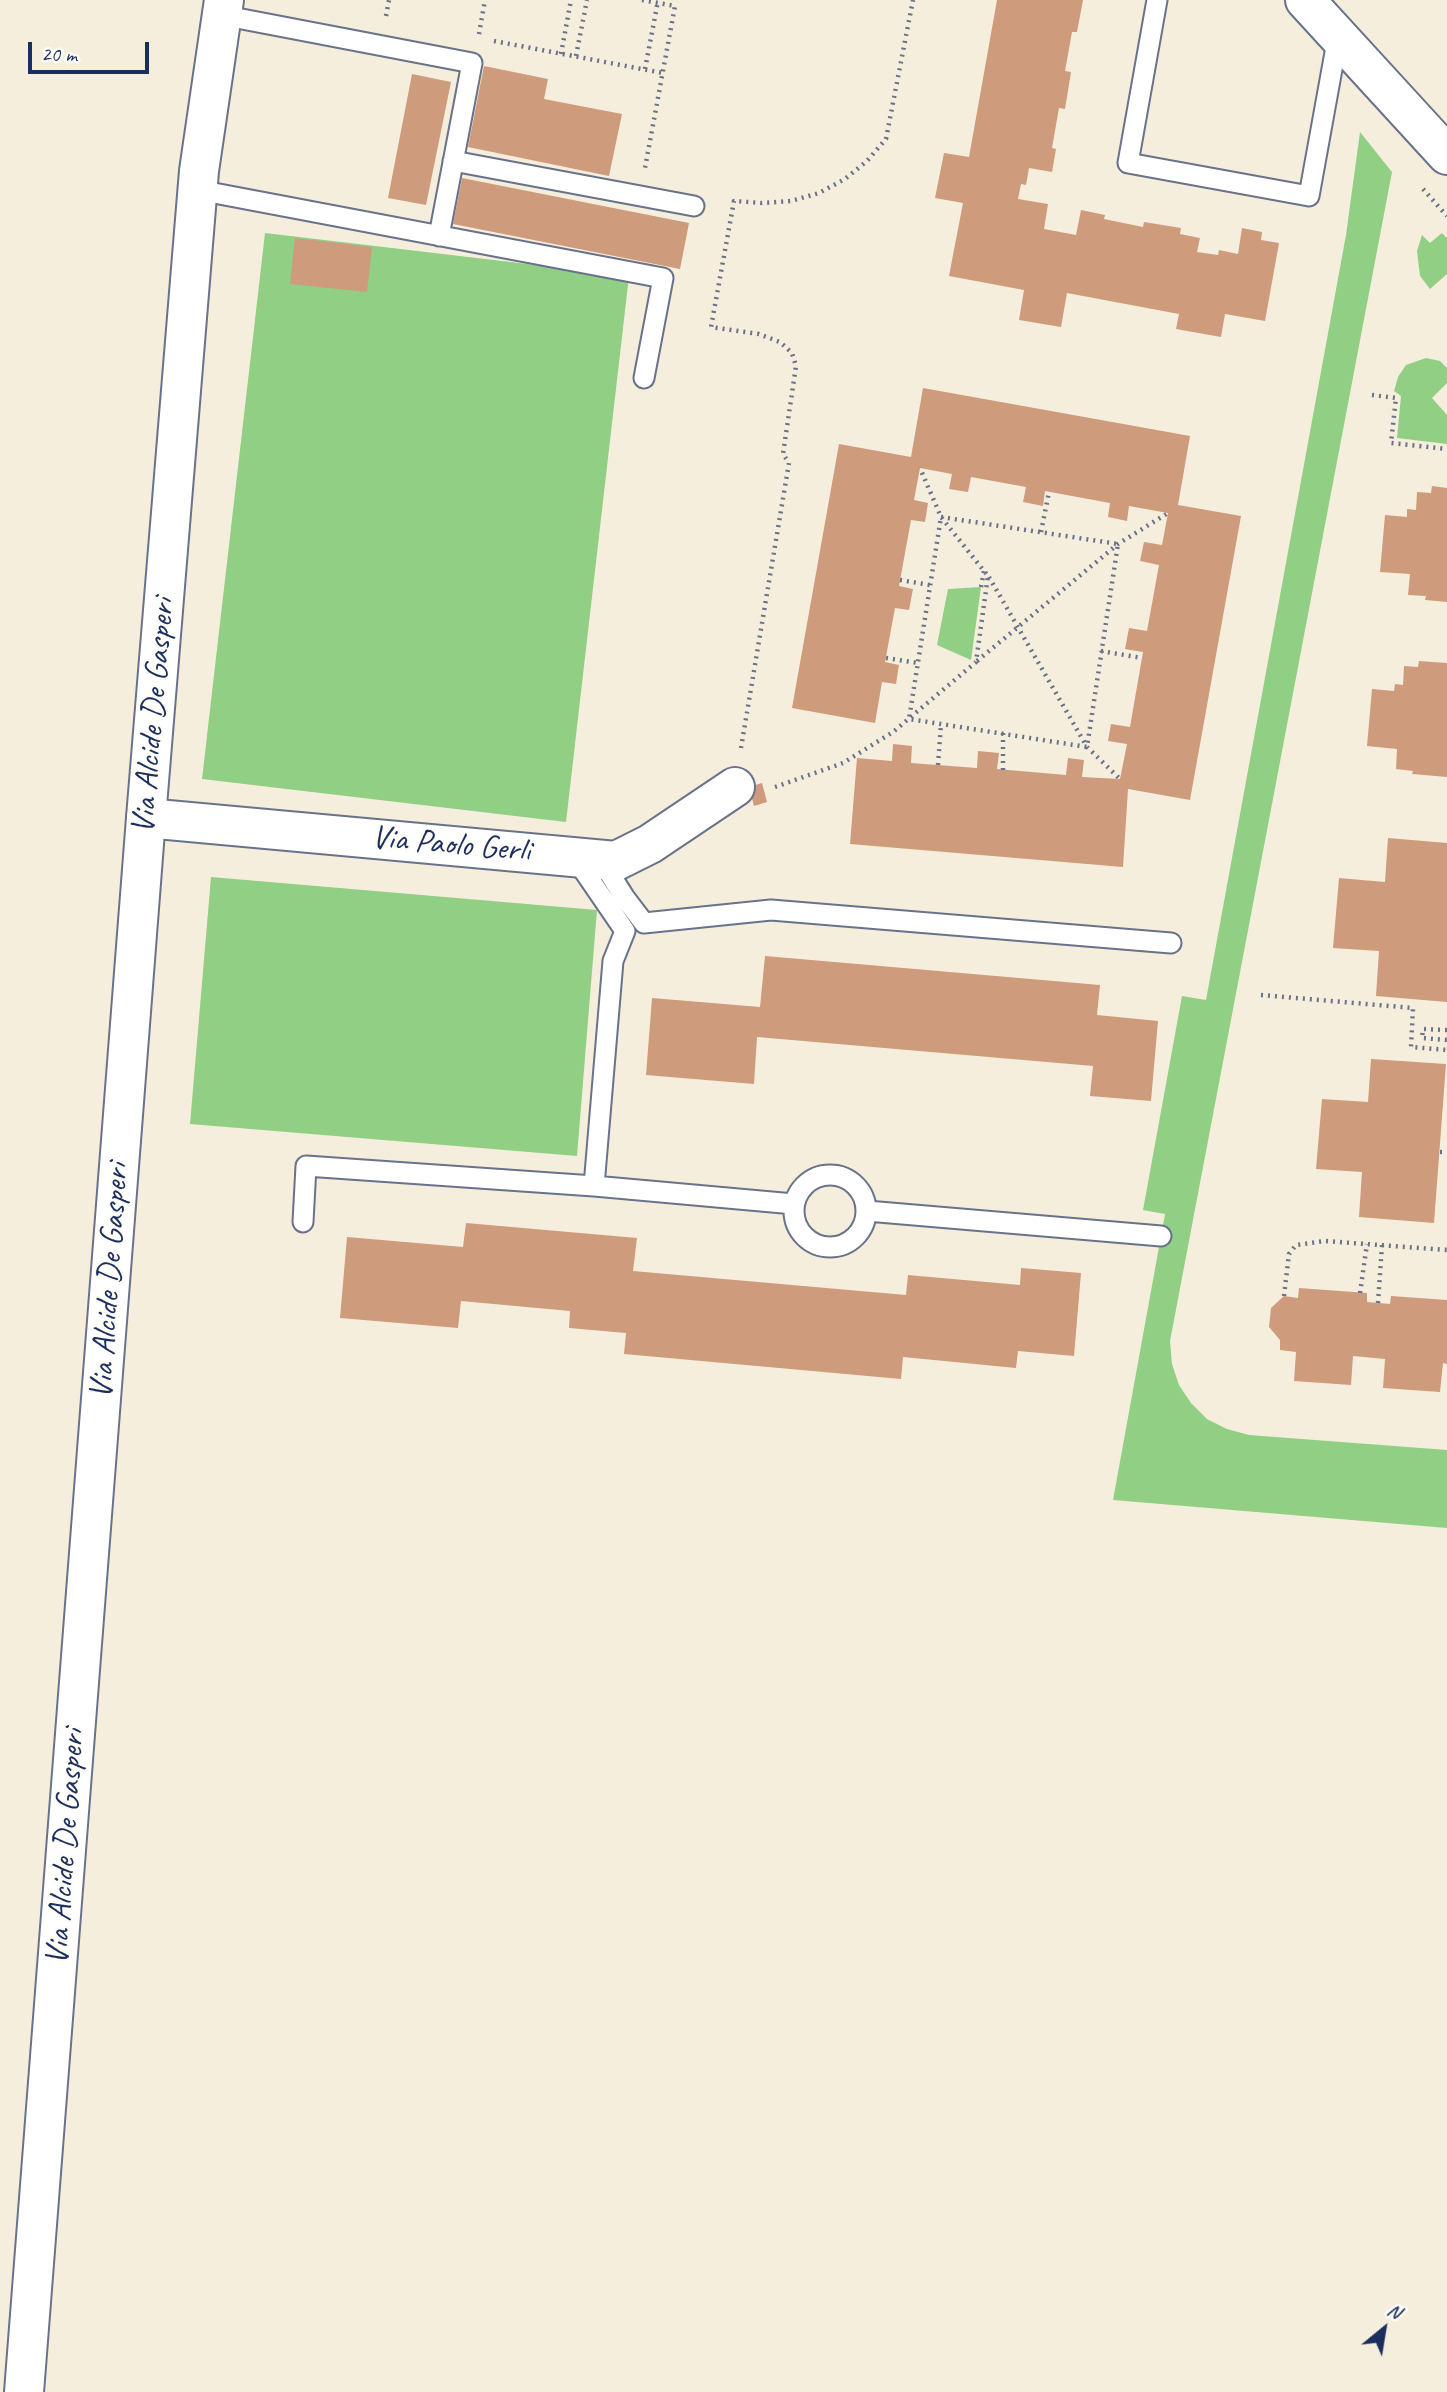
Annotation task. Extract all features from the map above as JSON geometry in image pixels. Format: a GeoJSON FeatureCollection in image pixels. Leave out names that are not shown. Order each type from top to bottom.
{"type":"FeatureCollection","features":[{"type":"Feature","properties":{"kind":"street"},"geometry":{"type":"LineString","coordinates":[[1305,0],[1447,155]]}},
{"type":"Feature","properties":{"kind":"street","name":"Via Alcide De Gasperi"},"geometry":{"type":"LineString","coordinates":[[24,2392],[198,180],[223,8]]}},
{"type":"Feature","properties":{"kind":"street","name":"Via Paolo Gerli"},"geometry":{"type":"LineString","coordinates":[[146,818],[616,861],[650,844],[735,787]]}},
{"type":"Feature","properties":{"kind":"lane"},"geometry":{"type":"LineString","coordinates":[[1157,0],[1128,163],[1310,196],[1338,36]]}},
{"type":"Feature","properties":{"kind":"lane"},"geometry":{"type":"LineString","coordinates":[[223,8],[472,63],[439,236]]}},
{"type":"Feature","properties":{"kind":"lane"},"geometry":{"type":"LineString","coordinates":[[453,161],[694,206]]}},
{"type":"Feature","properties":{"kind":"lane"},"geometry":{"type":"LineString","coordinates":[[198,180],[439,236],[663,278],[645,378]]}},
{"type":"Feature","properties":{"kind":"lane"},"geometry":{"type":"LineString","coordinates":[[588,858],[644,923]]}},
{"type":"Feature","properties":{"kind":"lane"},"geometry":{"type":"LineString","coordinates":[[588,858],[625,931]]}},
{"type":"Feature","properties":{"kind":"lane"},"geometry":{"type":"LineString","coordinates":[[594,1186],[612,961],[625,931],[644,923],[771,910],[1171,943]]}},
{"type":"Feature","properties":{"kind":"lane"},"geometry":{"type":"LineString","coordinates":[[303,1222],[306,1166],[594,1186],[794,1205]]}},
{"type":"Feature","properties":{"kind":"lane"},"geometry":{"type":"LineString","coordinates":[[833,1175],[850,1181],[862,1194],[867,1211],[863,1228],[852,1242],[835,1248],[818,1246],[803,1237],[794,1222],[794,1205],[801,1188],[815,1177],[833,1175]]}},
{"type":"Feature","properties":{"kind":"lane"},"geometry":{"type":"LineString","coordinates":[[867,1211],[1161,1236]]}},
{"type":"Feature","properties":{"kind":"path"},"geometry":{"type":"LineString","coordinates":[[385,20],[389,0]]}},
{"type":"Feature","properties":{"kind":"path"},"geometry":{"type":"LineString","coordinates":[[478,38],[485,0]]}},
{"type":"Feature","properties":{"kind":"path"},"geometry":{"type":"LineString","coordinates":[[561,54],[571,0]]}},
{"type":"Feature","properties":{"kind":"path"},"geometry":{"type":"LineString","coordinates":[[576,56],[587,0]]}},
{"type":"Feature","properties":{"kind":"path"},"geometry":{"type":"LineString","coordinates":[[640,196],[675,6],[642,0]]}},
{"type":"Feature","properties":{"kind":"path"},"geometry":{"type":"LineString","coordinates":[[913,0],[886,139],[867,161],[845,179],[819,193],[772,203],[734,201],[711,327],[759,334],[780,342],[792,353],[796,366],[783,454],[789,463],[735,787],[752,796],[843,763],[909,719],[970,667],[988,576]]}},
{"type":"Feature","properties":{"kind":"path"},"geometry":{"type":"LineString","coordinates":[[645,69],[658,1]]}},
{"type":"Feature","properties":{"kind":"path"},"geometry":{"type":"LineString","coordinates":[[1372,395],[1396,398],[1391,443],[1447,449]]}},
{"type":"Feature","properties":{"kind":"path"},"geometry":{"type":"LineString","coordinates":[[920,468],[940,517],[988,576],[1087,747],[1120,779]]}},
{"type":"Feature","properties":{"kind":"path"},"geometry":{"type":"LineString","coordinates":[[1041,532],[1049,492]]}},
{"type":"Feature","properties":{"kind":"path"},"geometry":{"type":"LineString","coordinates":[[973,661],[1118,544],[1168,513]]}},
{"type":"Feature","properties":{"kind":"path"},"geometry":{"type":"LineString","coordinates":[[909,719],[940,517]]}},
{"type":"Feature","properties":{"kind":"path"},"geometry":{"type":"LineString","coordinates":[[940,517],[1118,544]]}},
{"type":"Feature","properties":{"kind":"path"},"geometry":{"type":"LineString","coordinates":[[1087,747],[1118,544]]}},
{"type":"Feature","properties":{"kind":"path"},"geometry":{"type":"LineString","coordinates":[[981,587],[984,571]]}},
{"type":"Feature","properties":{"kind":"path"},"geometry":{"type":"LineString","coordinates":[[900,580],[930,585]]}},
{"type":"Feature","properties":{"kind":"path"},"geometry":{"type":"LineString","coordinates":[[1101,652],[1142,658]]}},
{"type":"Feature","properties":{"kind":"path"},"geometry":{"type":"LineString","coordinates":[[886,658],[918,663]]}},
{"type":"Feature","properties":{"kind":"path"},"geometry":{"type":"LineString","coordinates":[[909,719],[1087,747]]}},
{"type":"Feature","properties":{"kind":"path"},"geometry":{"type":"LineString","coordinates":[[938,765],[941,724]]}},
{"type":"Feature","properties":{"kind":"path"},"geometry":{"type":"LineString","coordinates":[[1003,733],[1003,770]]}},
{"type":"Feature","properties":{"kind":"path"},"geometry":{"type":"LineString","coordinates":[[1261,995],[1413,1008],[1411,1047],[1447,1050]]}},
{"type":"Feature","properties":{"kind":"path"},"geometry":{"type":"LineString","coordinates":[[1447,1030],[1423,1029],[1422,1038],[1447,1040]]}},
{"type":"Feature","properties":{"kind":"path"},"geometry":{"type":"LineString","coordinates":[[1440,1152],[1447,1152]]}},
{"type":"Feature","properties":{"kind":"path"},"geometry":{"type":"LineString","coordinates":[[1284,1296],[1289,1254],[1296,1245],[1325,1241],[1447,1250]]}},
{"type":"Feature","properties":{"kind":"path"},"geometry":{"type":"LineString","coordinates":[[1360,1293],[1367,1244]]}},
{"type":"Feature","properties":{"kind":"path"},"geometry":{"type":"LineString","coordinates":[[1378,1303],[1382,1245]]}},
{"type":"Feature","properties":{"kind":"green space"},"geometry":{"type":"Polygon","coordinates":[[[1360,132],[1392,172],[1170,1341],[1172,1364],[1179,1385],[1191,1403],[1207,1419],[1227,1429],[1249,1435],[1447,1450],[1447,1528],[1113,1500],[1165,1214],[1143,1210],[1182,996],[1206,1000],[1346,235],[1360,132]]]}},
{"type":"Feature","properties":{"kind":"green space"},"geometry":{"type":"Polygon","coordinates":[[[265,233],[629,276],[566,822],[202,779],[265,233]]]}},
{"type":"Feature","properties":{"kind":"green space"},"geometry":{"type":"Polygon","coordinates":[[[1442,233],[1447,238],[1447,274],[1430,289],[1420,276],[1417,251],[1422,235],[1430,243],[1442,233]]]}},
{"type":"Feature","properties":{"kind":"green space"},"geometry":{"type":"Polygon","coordinates":[[[1426,358],[1440,361],[1447,368],[1447,383],[1432,398],[1447,415],[1447,444],[1397,438],[1401,396],[1394,391],[1398,377],[1406,365],[1426,358]]]}},
{"type":"Feature","properties":{"kind":"green space"},"geometry":{"type":"Polygon","coordinates":[[[981,587],[971,660],[937,645],[948,589],[981,587]]]}},
{"type":"Feature","properties":{"kind":"green space"},"geometry":{"type":"Polygon","coordinates":[[[211,877],[597,910],[577,1156],[190,1124],[211,877]]]}},
{"type":"Feature","properties":{"kind":"building"},"geometry":{"type":"Polygon","coordinates":[[[997,0],[1083,0],[1077,32],[1072,32],[1065,71],[1071,72],[1065,109],[1059,108],[1052,148],[1056,149],[1052,172],[1029,168],[1026,185],[1021,184],[1018,199],[1048,204],[1044,229],[1076,235],[1081,210],[1105,215],[1104,219],[1143,227],[1144,222],[1181,228],[1180,234],[1200,238],[1197,252],[1218,255],[1219,250],[1238,254],[1242,228],[1262,232],[1261,240],[1279,243],[1265,321],[1225,314],[1221,337],[1176,329],[1179,314],[1067,293],[1061,327],[1019,320],[1024,290],[949,276],[963,203],[935,198],[944,153],[969,157],[997,0]]]}},
{"type":"Feature","properties":{"kind":"building"},"geometry":{"type":"Polygon","coordinates":[[[484,66],[548,79],[544,99],[622,114],[609,176],[468,147],[484,66]]]}},
{"type":"Feature","properties":{"kind":"building"},"geometry":{"type":"Polygon","coordinates":[[[412,74],[451,82],[426,205],[388,198],[412,74]]]}},
{"type":"Feature","properties":{"kind":"building"},"geometry":{"type":"Polygon","coordinates":[[[462,178],[689,223],[680,269],[453,224],[462,178]]]}},
{"type":"Feature","properties":{"kind":"building"},"geometry":{"type":"Polygon","coordinates":[[[295,238],[372,247],[367,292],[290,284],[295,238]]]}},
{"type":"Feature","properties":{"kind":"building"},"geometry":{"type":"Polygon","coordinates":[[[923,388],[1190,436],[1178,505],[1241,516],[1190,800],[1128,789],[1123,867],[850,844],[857,758],[892,761],[893,744],[912,746],[911,763],[977,768],[978,751],[999,753],[997,769],[1066,775],[1068,758],[1084,760],[1082,777],[1120,779],[1127,744],[1108,741],[1111,724],[1130,727],[1143,652],[1125,649],[1129,628],[1147,631],[1159,565],[1140,561],[1144,542],[1162,545],[1168,513],[1129,506],[1127,521],[1108,517],[1110,503],[1045,491],[1043,506],[1023,502],[1026,487],[971,477],[968,492],[949,489],[952,474],[920,468],[914,500],[928,503],[925,522],[911,520],[899,586],[913,589],[909,610],[895,608],[885,662],[899,665],[896,684],[882,682],[875,723],[792,708],[839,444],[911,457],[923,388]]]}},
{"type":"Feature","properties":{"kind":"building"},"geometry":{"type":"Polygon","coordinates":[[[1432,486],[1447,488],[1447,602],[1425,600],[1426,596],[1408,595],[1410,574],[1380,572],[1385,515],[1407,517],[1407,509],[1416,510],[1417,492],[1431,493],[1432,486]]]}},
{"type":"Feature","properties":{"kind":"building"},"geometry":{"type":"Polygon","coordinates":[[[1419,661],[1447,663],[1447,777],[1412,774],[1413,771],[1396,769],[1397,749],[1367,746],[1372,689],[1394,691],[1395,684],[1403,685],[1404,666],[1418,667],[1419,661]]]}},
{"type":"Feature","properties":{"kind":"building"},"geometry":{"type":"Polygon","coordinates":[[[762,783],[767,802],[754,806],[749,787],[762,783]]]}},
{"type":"Feature","properties":{"kind":"building"},"geometry":{"type":"Polygon","coordinates":[[[1388,838],[1447,843],[1447,1002],[1376,996],[1379,951],[1333,948],[1339,878],[1385,882],[1388,838]]]}},
{"type":"Feature","properties":{"kind":"building"},"geometry":{"type":"Polygon","coordinates":[[[765,956],[1100,985],[1097,1015],[1158,1021],[1151,1101],[1090,1096],[1093,1066],[757,1037],[754,1084],[646,1075],[652,998],[760,1007],[765,956]]]}},
{"type":"Feature","properties":{"kind":"building"},"geometry":{"type":"Polygon","coordinates":[[[1371,1059],[1446,1064],[1434,1223],[1359,1217],[1362,1172],[1316,1169],[1322,1099],[1368,1102],[1371,1059]]]}},
{"type":"Feature","properties":{"kind":"building"},"geometry":{"type":"Polygon","coordinates":[[[466,1223],[637,1238],[633,1271],[906,1295],[908,1275],[1020,1285],[1021,1268],[1081,1273],[1074,1356],[1018,1351],[1016,1368],[903,1357],[901,1379],[624,1354],[626,1333],[569,1328],[570,1311],[461,1301],[458,1328],[340,1318],[347,1237],[463,1247],[466,1223]]]}},
{"type":"Feature","properties":{"kind":"building"},"geometry":{"type":"Polygon","coordinates":[[[1299,1288],[1367,1293],[1367,1302],[1390,1304],[1391,1296],[1447,1300],[1447,1364],[1443,1363],[1440,1392],[1383,1388],[1385,1359],[1353,1356],[1351,1385],[1294,1381],[1296,1352],[1280,1350],[1280,1340],[1269,1327],[1271,1308],[1284,1296],[1298,1298],[1299,1288]]]}}]}
